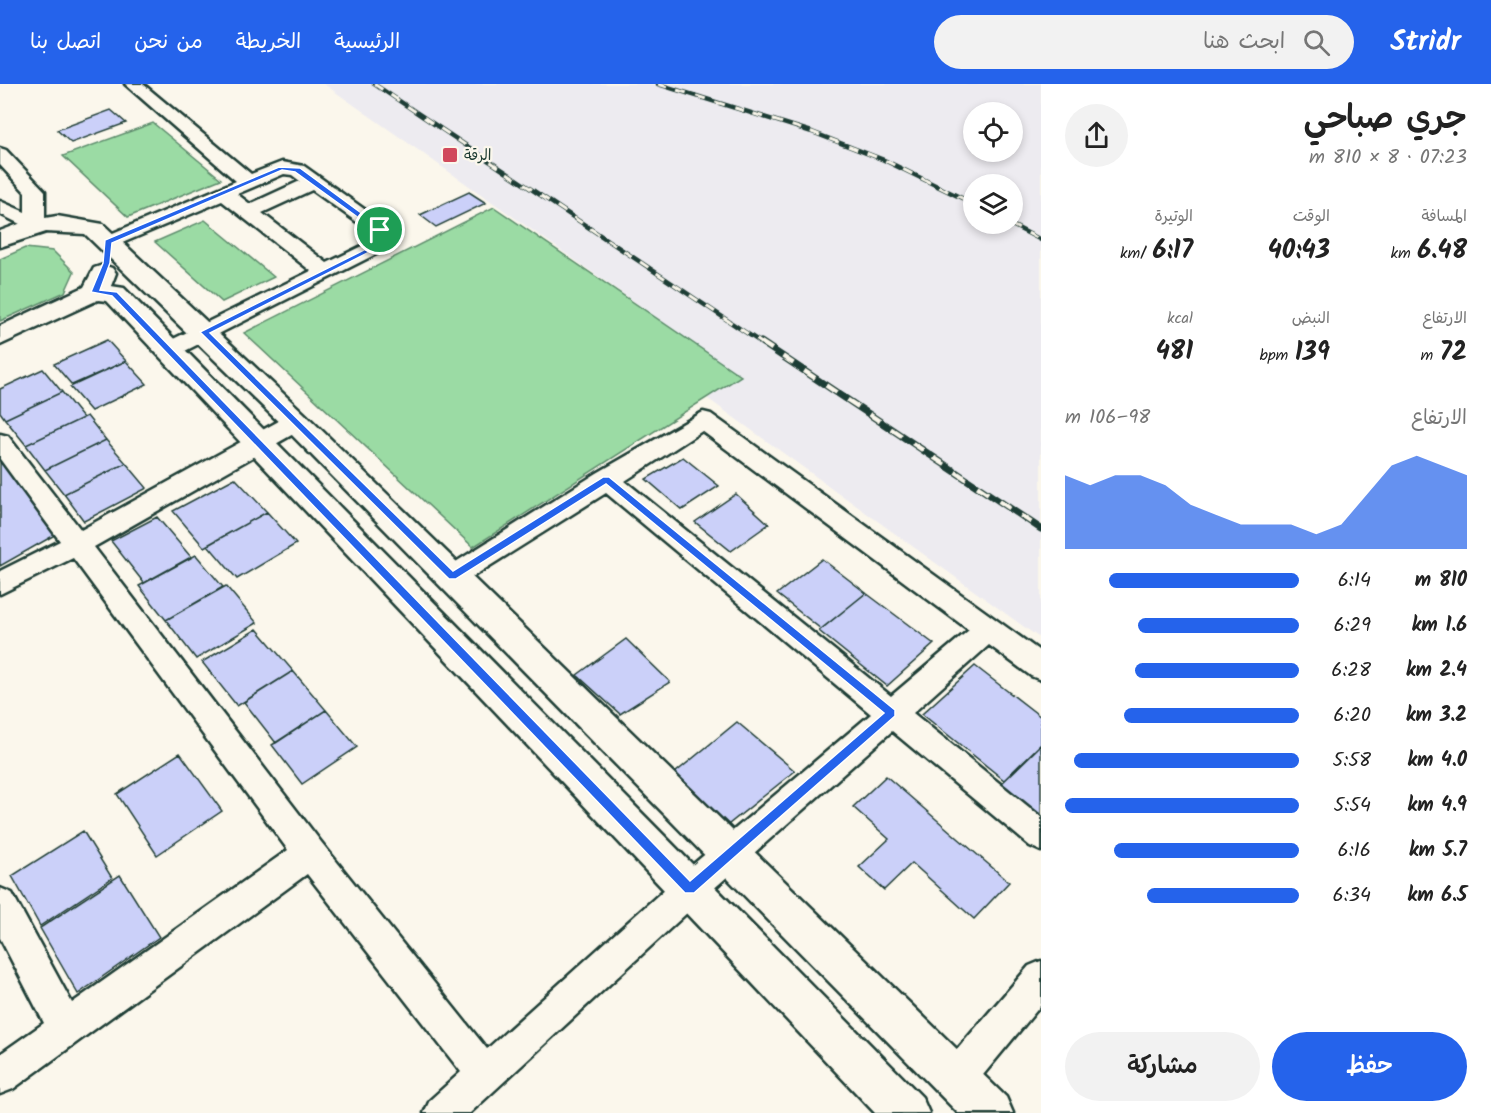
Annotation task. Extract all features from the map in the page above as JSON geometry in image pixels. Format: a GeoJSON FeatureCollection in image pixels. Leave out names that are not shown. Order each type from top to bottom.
{"type":"FeatureCollection","features":[{"type":"Feature","properties":{"kind":"main road"},"geometry":{"type":"LineString","coordinates":[[0,240],[35,224],[69,222],[94,228],[296,422],[990,1113]]}},
{"type":"Feature","properties":{"kind":"main road"},"geometry":{"type":"LineString","coordinates":[[95,292],[106,263],[108,242]]}},
{"type":"Feature","properties":{"kind":"main road"},"geometry":{"type":"LineString","coordinates":[[0,336],[95,292],[114,294],[260,442],[906,1113]]}},
{"type":"Feature","properties":{"kind":"street"},"geometry":{"type":"LineString","coordinates":[[140,85],[249,182]]}},
{"type":"Feature","properties":{"kind":"street"},"geometry":{"type":"LineString","coordinates":[[0,154],[35,191],[35,224],[0,207]]}},
{"type":"Feature","properties":{"kind":"street"},"geometry":{"type":"LineString","coordinates":[[108,242],[282,168],[297,170],[385,233],[383,243],[169,350]]}},
{"type":"Feature","properties":{"kind":"street"},"geometry":{"type":"LineString","coordinates":[[248,212],[314,182]]}},
{"type":"Feature","properties":{"kind":"street"},"geometry":{"type":"LineString","coordinates":[[224,193],[326,272]]}},
{"type":"Feature","properties":{"kind":"street"},"geometry":{"type":"LineString","coordinates":[[452,577],[703,420],[1041,668]]}},
{"type":"Feature","properties":{"kind":"street"},"geometry":{"type":"LineString","coordinates":[[0,582],[77,544],[296,422]]}},
{"type":"Feature","properties":{"kind":"street"},"geometry":{"type":"LineString","coordinates":[[0,442],[310,853],[486,1076]]}},
{"type":"Feature","properties":{"kind":"street"},"geometry":{"type":"LineString","coordinates":[[606,480],[1041,836]]}},
{"type":"Feature","properties":{"kind":"street"},"geometry":{"type":"LineString","coordinates":[[443,1113],[689,889],[989,629]]}},
{"type":"Feature","properties":{"kind":"street"},"geometry":{"type":"LineString","coordinates":[[0,1076],[310,853]]}},
{"type":"Feature","properties":{"kind":"street"},"geometry":{"type":"LineString","coordinates":[[0,904],[66,1028]]}},
{"type":"Feature","properties":{"kind":"street"},"geometry":{"type":"LineString","coordinates":[[956,1079],[1041,978]]}},
{"type":"Feature","properties":{"kind":"shaded area"},"geometry":{"type":"Polygon","coordinates":[[[324,84],[1041,84],[1041,639],[707,398],[740,376],[324,84]]]}},
{"type":"Feature","properties":{"kind":"green space"},"geometry":{"type":"Polygon","coordinates":[[[153,123],[221,179],[128,217],[63,156],[153,123]]]}},
{"type":"Feature","properties":{"kind":"green space"},"geometry":{"type":"Polygon","coordinates":[[[494,207],[741,376],[473,547],[244,333],[494,207]]]}},
{"type":"Feature","properties":{"kind":"green space"},"geometry":{"type":"Polygon","coordinates":[[[205,220],[274,277],[222,302],[155,242],[205,220]]]}},
{"type":"Feature","properties":{"kind":"green space"},"geometry":{"type":"Polygon","coordinates":[[[25,248],[53,251],[74,272],[65,292],[0,321],[0,259],[25,248]]]}},
{"type":"Feature","properties":{"kind":"building"},"geometry":{"type":"Polygon","coordinates":[[[111,110],[126,123],[71,143],[57,130],[111,110]]]}},
{"type":"Feature","properties":{"kind":"building"},"geometry":{"type":"Polygon","coordinates":[[[469,192],[486,203],[436,227],[420,215],[469,192]]]}},
{"type":"Feature","properties":{"kind":"building"},"geometry":{"type":"Polygon","coordinates":[[[107,340],[126,361],[72,385],[54,364],[107,340]]]}},
{"type":"Feature","properties":{"kind":"building"},"geometry":{"type":"Polygon","coordinates":[[[126,361],[147,384],[91,411],[70,387],[126,361]]]}},
{"type":"Feature","properties":{"kind":"building"},"geometry":{"type":"Polygon","coordinates":[[[43,369],[62,392],[5,419],[0,412],[0,389],[43,369]]]}},
{"type":"Feature","properties":{"kind":"building"},"geometry":{"type":"Polygon","coordinates":[[[62,392],[83,418],[26,445],[5,419],[62,392]]]}},
{"type":"Feature","properties":{"kind":"building"},"geometry":{"type":"Polygon","coordinates":[[[87,416],[106,440],[45,470],[26,445],[87,416]]]}},
{"type":"Feature","properties":{"kind":"building"},"geometry":{"type":"Polygon","coordinates":[[[106,440],[126,463],[64,494],[45,470],[106,440]]]}},
{"type":"Feature","properties":{"kind":"building"},"geometry":{"type":"Polygon","coordinates":[[[683,457],[719,486],[682,510],[646,479],[683,457]]]}},
{"type":"Feature","properties":{"kind":"building"},"geometry":{"type":"Polygon","coordinates":[[[0,461],[60,532],[0,566],[0,461]]]}},
{"type":"Feature","properties":{"kind":"building"},"geometry":{"type":"Polygon","coordinates":[[[126,463],[147,488],[84,521],[64,494],[126,463]]]}},
{"type":"Feature","properties":{"kind":"building"},"geometry":{"type":"Polygon","coordinates":[[[235,478],[267,512],[204,547],[173,511],[235,478]]]}},
{"type":"Feature","properties":{"kind":"building"},"geometry":{"type":"Polygon","coordinates":[[[736,494],[769,524],[731,551],[695,522],[736,494]]]}},
{"type":"Feature","properties":{"kind":"building"},"geometry":{"type":"Polygon","coordinates":[[[267,512],[296,544],[237,579],[208,545],[267,512]]]}},
{"type":"Feature","properties":{"kind":"building"},"geometry":{"type":"Polygon","coordinates":[[[157,517],[191,557],[144,583],[111,541],[157,517]]]}},
{"type":"Feature","properties":{"kind":"building"},"geometry":{"type":"Polygon","coordinates":[[[196,555],[223,587],[166,620],[139,586],[196,555]]]}},
{"type":"Feature","properties":{"kind":"building"},"geometry":{"type":"Polygon","coordinates":[[[822,559],[866,593],[821,629],[777,594],[822,559]]]}},
{"type":"Feature","properties":{"kind":"building"},"geometry":{"type":"Polygon","coordinates":[[[226,586],[257,623],[196,659],[166,620],[226,586]]]}},
{"type":"Feature","properties":{"kind":"building"},"geometry":{"type":"Polygon","coordinates":[[[866,593],[934,644],[887,686],[819,631],[866,593]]]}},
{"type":"Feature","properties":{"kind":"building"},"geometry":{"type":"Polygon","coordinates":[[[257,629],[293,671],[237,706],[202,662],[257,629]]]}},
{"type":"Feature","properties":{"kind":"building"},"geometry":{"type":"Polygon","coordinates":[[[626,639],[670,682],[620,714],[577,675],[626,639]]]}},
{"type":"Feature","properties":{"kind":"building"},"geometry":{"type":"Polygon","coordinates":[[[975,666],[1041,717],[1041,744],[1004,780],[922,714],[975,666]]]}},
{"type":"Feature","properties":{"kind":"building"},"geometry":{"type":"Polygon","coordinates":[[[293,671],[326,710],[276,743],[244,702],[293,671]]]}},
{"type":"Feature","properties":{"kind":"building"},"geometry":{"type":"Polygon","coordinates":[[[326,710],[357,747],[302,784],[272,745],[326,710]]]}},
{"type":"Feature","properties":{"kind":"building"},"geometry":{"type":"Polygon","coordinates":[[[737,722],[795,771],[724,828],[670,777],[737,722]]]}},
{"type":"Feature","properties":{"kind":"building"},"geometry":{"type":"Polygon","coordinates":[[[1041,745],[1041,820],[999,786],[1041,745]]]}},
{"type":"Feature","properties":{"kind":"building"},"geometry":{"type":"Polygon","coordinates":[[[180,753],[222,811],[157,855],[117,794],[180,753]]]}},
{"type":"Feature","properties":{"kind":"building"},"geometry":{"type":"Polygon","coordinates":[[[886,776],[1009,882],[974,919],[912,863],[884,890],[859,867],[889,839],[853,807],[886,776]]]}},
{"type":"Feature","properties":{"kind":"building"},"geometry":{"type":"Polygon","coordinates":[[[83,831],[112,878],[40,926],[12,876],[83,831]]]}},
{"type":"Feature","properties":{"kind":"building"},"geometry":{"type":"Polygon","coordinates":[[[120,875],[159,937],[78,994],[40,928],[120,875]]]}},
{"type":"Feature","properties":{"kind":"railway"},"geometry":{"type":"LineString","coordinates":[[374,84],[763,344]]}},
{"type":"Feature","properties":{"kind":"railway"},"geometry":{"type":"LineString","coordinates":[[658,84],[812,132],[884,160],[963,199]]}},
{"type":"Feature","properties":{"kind":"railway"},"geometry":{"type":"LineString","coordinates":[[1023,231],[1041,240]]}},
{"type":"Feature","properties":{"kind":"railway"},"geometry":{"type":"LineString","coordinates":[[761,342],[1041,529]]}},
{"type":"Feature","properties":{"kind":"place","name":"الرقة"},"geometry":{"type":"Point","coordinates":[450,155]}},
{"type":"Feature","properties":{"kind":"route"},"geometry":{"type":"LineString","coordinates":[[282,168],[297,170],[380,230],[385,233],[383,243],[204,332],[452,577],[606,480],[891,713],[689,889],[260,442],[114,294],[95,292],[106,263],[108,242],[282,168]]}}]}
